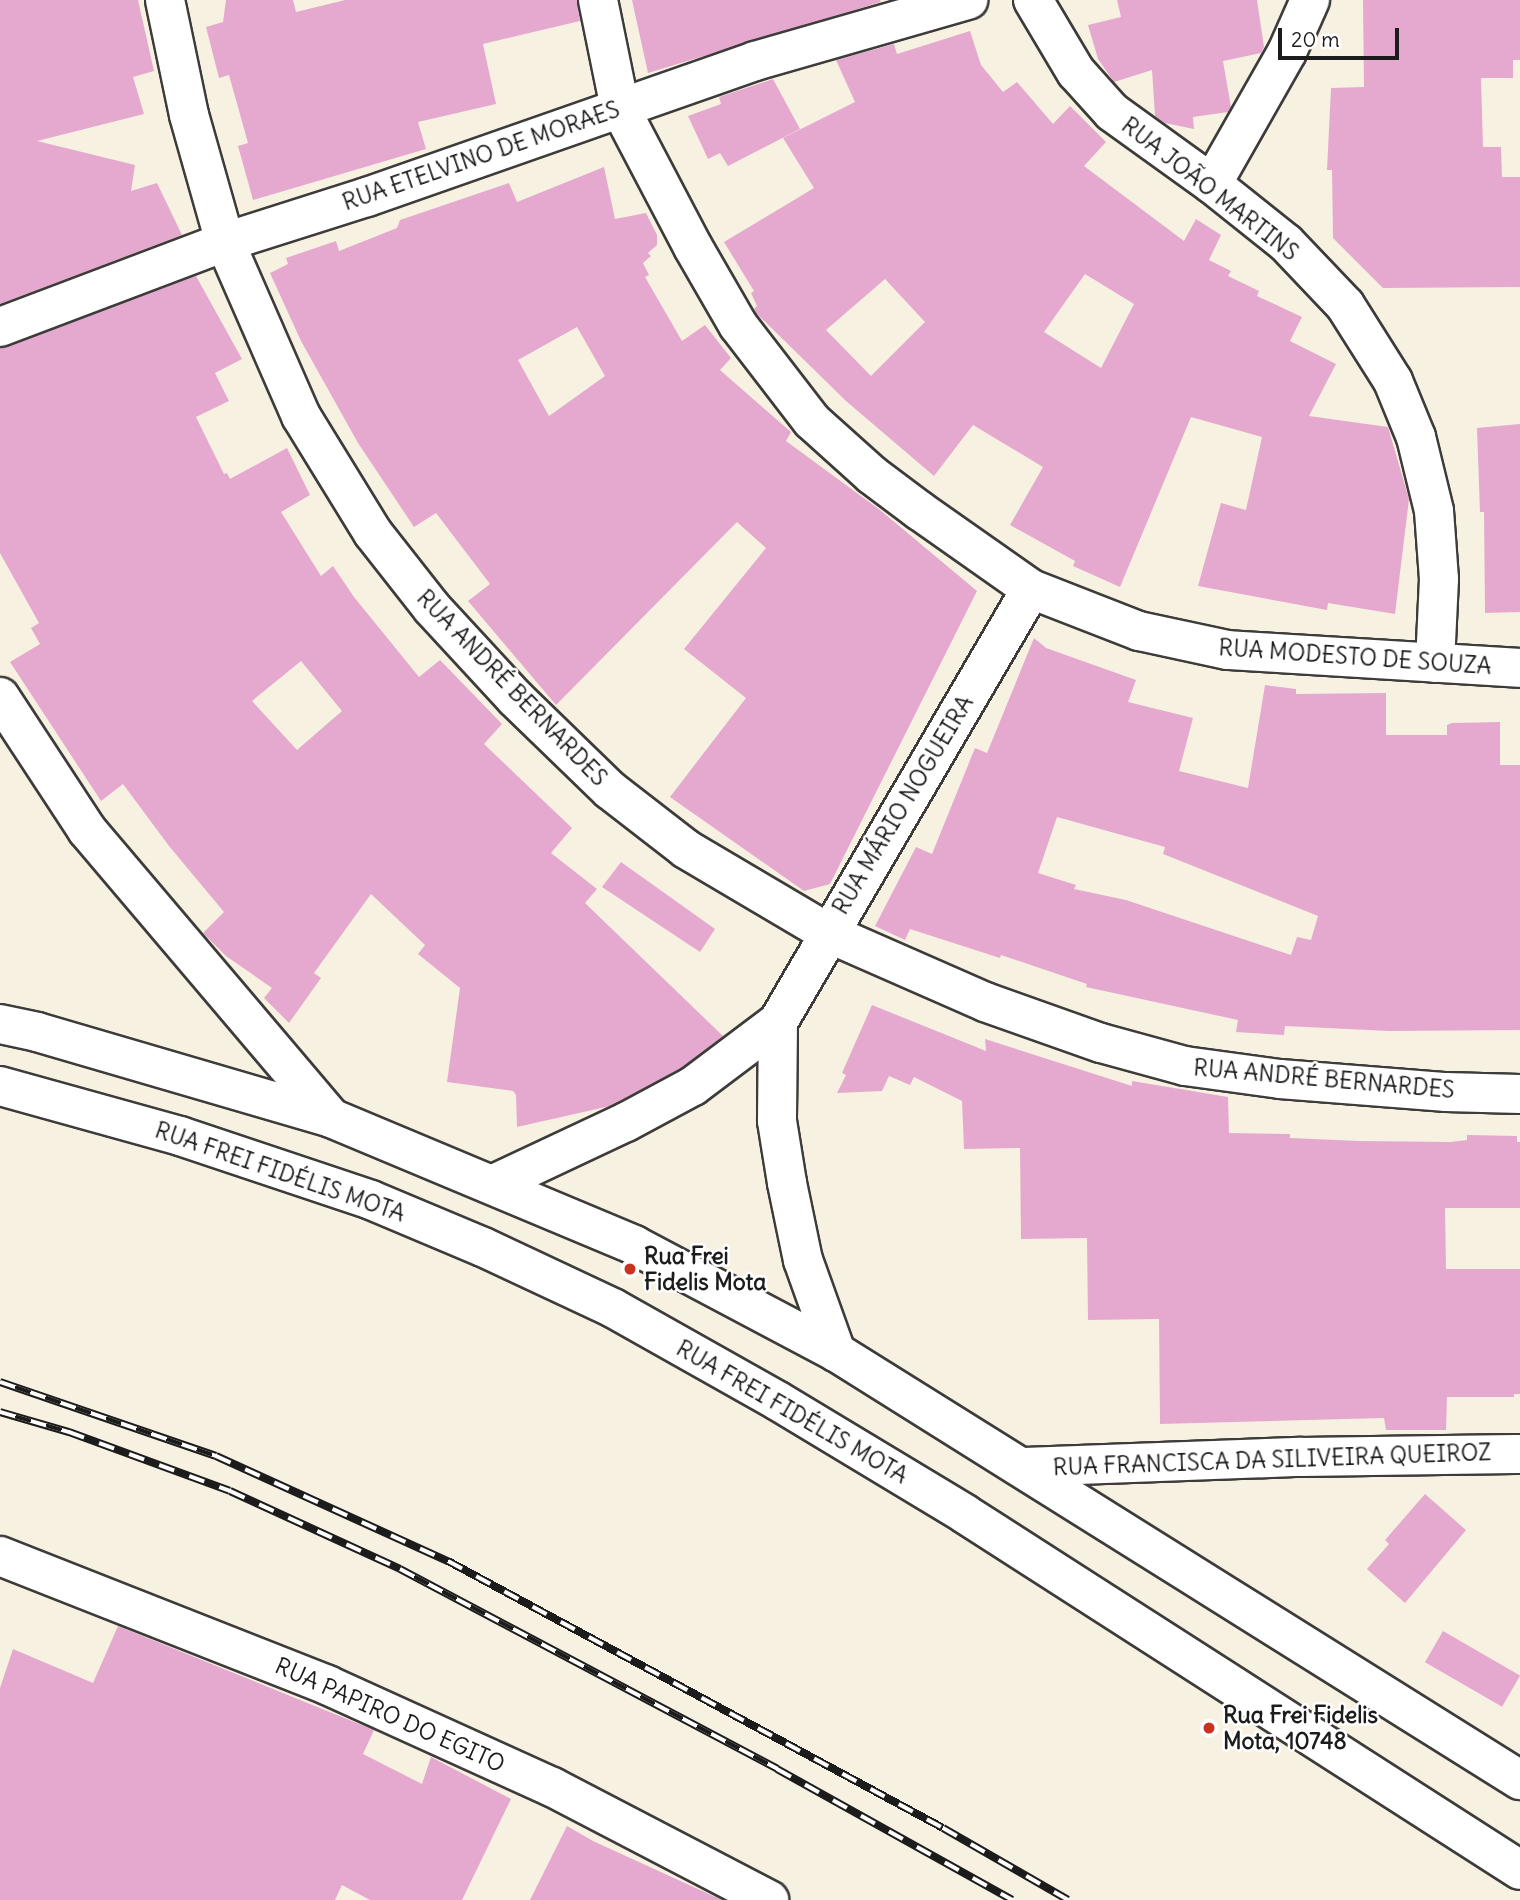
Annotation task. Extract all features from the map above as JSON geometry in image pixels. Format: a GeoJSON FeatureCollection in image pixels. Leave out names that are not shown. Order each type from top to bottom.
{"type":"FeatureCollection","features":[{"type":"Feature","properties":{"kind":"street","name":"RUA ANDRÉ BERNARDES"},"geometry":{"type":"LineString","coordinates":[[165,0],[189,116],[225,243],[301,416],[373,533],[432,608],[515,698],[610,790],[686,849],[828,933],[985,1002],[1101,1043],[1185,1066],[1280,1079],[1446,1092],[1520,1094]]}},
{"type":"Feature","properties":{"kind":"street","name":"RUA MODESTO DE SOUZA"},"geometry":{"type":"LineString","coordinates":[[598,0],[620,108],[693,247],[738,325],[812,421],[872,475],[1031,589],[1139,631],[1227,650],[1520,668]]}},
{"type":"Feature","properties":{"kind":"street","name":"RUA ETELVINO DE MORAES"},"geometry":{"type":"LineString","coordinates":[[0,327],[225,243],[367,197],[755,61],[968,0]]}},
{"type":"Feature","properties":{"kind":"street","name":"RUA JOÃO MARTINS"},"geometry":{"type":"LineString","coordinates":[[1033,0],[1076,72],[1112,112],[1212,184],[1286,243],[1345,305],[1393,381],[1416,437],[1434,511],[1439,579],[1435,663]]}},
{"type":"Feature","properties":{"kind":"street"},"geometry":{"type":"LineString","coordinates":[[1212,184],[1287,52],[1310,0]]}},
{"type":"Feature","properties":{"kind":"street","name":"RUA MÁRIO NOGUEIRA"},"geometry":{"type":"LineString","coordinates":[[494,1184],[626,1122],[693,1086],[778,1022],[1031,589]]}},
{"type":"Feature","properties":{"kind":"street"},"geometry":{"type":"LineString","coordinates":[[0,697],[87,830],[331,1118]]}},
{"type":"Feature","properties":{"kind":"street","name":"RUA MÁRIO NOGUEIRA"},"geometry":{"type":"LineString","coordinates":[[778,1022],[777,1121],[786,1183],[803,1260],[836,1352]]}},
{"type":"Feature","properties":{"kind":"street"},"geometry":{"type":"LineString","coordinates":[[0,1024],[37,1032],[331,1118],[494,1184],[634,1245],[836,1352],[1024,1467],[1520,1780]]}},
{"type":"Feature","properties":{"kind":"street","name":"RUA FREI FIDÉLIS MOTA"},"geometry":{"type":"LineString","coordinates":[[0,1086],[180,1136],[372,1200],[483,1247],[602,1303],[778,1401],[965,1514],[1520,1870]]}},
{"type":"Feature","properties":{"kind":"street","name":"RUA FRANCISCA DA SILIVEIRA QUEIROZ"},"geometry":{"type":"LineString","coordinates":[[1024,1467],[1301,1457],[1520,1454]]}},
{"type":"Feature","properties":{"kind":"street","name":"RUA PAPIRO DO EGITO"},"geometry":{"type":"LineString","coordinates":[[0,1556],[327,1685],[552,1787],[769,1900]]}},
{"type":"Feature","properties":{"kind":"building"},"geometry":{"type":"Polygon","coordinates":[[[0,0],[138,0],[154,71],[133,77],[144,114],[37,141],[135,165],[131,191],[157,183],[182,235],[0,304],[0,0]]]}},
{"type":"Feature","properties":{"kind":"building"},"geometry":{"type":"Polygon","coordinates":[[[226,0],[293,0],[296,12],[345,0],[577,0],[580,21],[483,44],[496,104],[418,122],[426,149],[253,200],[238,146],[248,143],[229,75],[219,78],[206,27],[223,22],[226,0]]]}},
{"type":"Feature","properties":{"kind":"building"},"geometry":{"type":"Polygon","coordinates":[[[632,0],[880,0],[881,2],[648,73],[632,0]]]}},
{"type":"Feature","properties":{"kind":"building"},"geometry":{"type":"Polygon","coordinates":[[[1117,0],[1257,0],[1264,47],[1261,53],[1223,61],[1231,107],[1228,112],[1193,117],[1194,129],[1165,123],[1155,116],[1152,70],[1114,82],[1098,59],[1088,25],[1121,17],[1117,0]]]}},
{"type":"Feature","properties":{"kind":"building"},"geometry":{"type":"Polygon","coordinates":[[[1363,0],[1520,0],[1520,60],[1513,60],[1513,78],[1481,78],[1483,147],[1501,147],[1502,177],[1520,177],[1520,287],[1383,288],[1333,238],[1332,170],[1327,170],[1331,88],[1364,87],[1363,0]]]}},
{"type":"Feature","properties":{"kind":"building"},"geometry":{"type":"Polygon","coordinates":[[[970,31],[981,65],[1003,92],[1017,82],[1053,124],[1070,106],[1106,142],[1084,166],[1184,241],[1196,219],[1221,235],[1209,260],[1231,271],[1228,276],[1259,291],[1257,296],[1302,317],[1290,341],[1336,364],[1309,416],[1388,427],[1409,499],[1395,614],[1328,603],[1327,610],[1198,586],[1221,503],[1246,510],[1262,437],[1191,417],[1120,587],[1073,566],[1075,561],[1010,525],[1043,467],[973,425],[934,476],[846,401],[756,313],[754,309],[757,306],[751,293],[754,291],[724,242],[814,188],[783,138],[855,102],[836,60],[894,44],[897,54],[970,31]],[[1085,274],[1044,332],[1101,368],[1134,304],[1085,274]],[[885,279],[826,330],[871,376],[925,322],[885,279]]]}},
{"type":"Feature","properties":{"kind":"building"},"geometry":{"type":"Polygon","coordinates":[[[773,79],[800,129],[728,166],[720,153],[708,159],[688,116],[721,104],[719,97],[773,79]]]}},
{"type":"Feature","properties":{"kind":"building"},"geometry":{"type":"Polygon","coordinates":[[[604,167],[615,219],[646,213],[657,235],[657,245],[648,253],[651,256],[643,263],[649,275],[645,277],[682,341],[705,325],[731,358],[720,370],[791,432],[786,441],[880,510],[977,591],[830,884],[804,891],[670,797],[746,698],[684,649],[766,548],[737,522],[556,705],[468,601],[490,584],[436,513],[414,527],[358,443],[301,341],[270,273],[288,264],[286,258],[336,241],[339,251],[397,228],[400,220],[509,183],[517,202],[604,167]],[[577,327],[518,360],[549,416],[605,376],[577,327]]]}},
{"type":"Feature","properties":{"kind":"building"},"geometry":{"type":"Polygon","coordinates":[[[196,276],[242,359],[215,373],[229,401],[196,417],[224,474],[227,473],[230,479],[287,448],[310,495],[281,512],[321,576],[333,566],[354,597],[419,677],[440,660],[502,724],[484,744],[572,828],[551,853],[597,889],[585,903],[723,1036],[681,1068],[610,1106],[517,1127],[516,1095],[513,1091],[447,1082],[460,988],[418,954],[425,945],[371,894],[314,973],[321,978],[289,1023],[264,998],[272,988],[226,956],[203,933],[224,912],[169,846],[123,784],[101,801],[10,662],[40,644],[31,628],[39,623],[0,553],[0,348],[196,276]],[[301,661],[252,701],[297,750],[342,711],[301,661]]]}},
{"type":"Feature","properties":{"kind":"building"},"geometry":{"type":"Polygon","coordinates":[[[1520,424],[1520,612],[1485,613],[1484,512],[1480,512],[1477,428],[1520,424]]]}},
{"type":"Feature","properties":{"kind":"building"},"geometry":{"type":"Polygon","coordinates":[[[1034,638],[1046,648],[1136,680],[1128,702],[1193,718],[1179,771],[1248,788],[1265,685],[1296,689],[1296,694],[1386,693],[1386,735],[1447,735],[1447,725],[1452,723],[1500,722],[1500,765],[1520,765],[1520,1030],[1389,1031],[1285,1026],[1284,1035],[1236,1032],[1238,1020],[1086,987],[1087,984],[1001,955],[1000,958],[910,929],[905,940],[875,926],[916,847],[932,854],[975,748],[987,753],[1034,638]],[[1057,817],[1038,873],[1076,885],[1074,889],[1126,900],[1291,955],[1297,937],[1311,940],[1318,916],[1163,854],[1165,847],[1057,817]]]}},
{"type":"Feature","properties":{"kind":"building"},"geometry":{"type":"Polygon","coordinates":[[[621,862],[715,929],[700,952],[602,887],[621,862]]]}},
{"type":"Feature","properties":{"kind":"building"},"geometry":{"type":"Polygon","coordinates":[[[872,1005],[986,1051],[985,1039],[1132,1086],[1132,1081],[1228,1097],[1229,1133],[1290,1134],[1290,1138],[1359,1141],[1451,1142],[1467,1140],[1467,1135],[1517,1136],[1517,1142],[1520,1142],[1520,1208],[1445,1208],[1446,1269],[1520,1269],[1520,1394],[1514,1394],[1514,1397],[1447,1397],[1446,1430],[1386,1430],[1384,1418],[1160,1424],[1159,1319],[1088,1320],[1087,1238],[1021,1239],[1020,1148],[964,1149],[962,1101],[914,1077],[910,1085],[889,1076],[882,1091],[837,1093],[846,1075],[842,1073],[872,1005]]]}},
{"type":"Feature","properties":{"kind":"building"},"geometry":{"type":"Polygon","coordinates":[[[1425,1494],[1466,1530],[1405,1603],[1367,1569],[1389,1544],[1385,1540],[1425,1494]]]}},
{"type":"Feature","properties":{"kind":"building"},"geometry":{"type":"Polygon","coordinates":[[[118,1626],[374,1730],[363,1754],[422,1784],[431,1757],[511,1799],[462,1900],[370,1900],[342,1885],[335,1900],[0,1900],[0,1688],[13,1649],[93,1683],[118,1626]]]}},
{"type":"Feature","properties":{"kind":"building"},"geometry":{"type":"Polygon","coordinates":[[[1443,1631],[1520,1675],[1502,1707],[1425,1662],[1443,1631]]]}},
{"type":"Feature","properties":{"kind":"building"},"geometry":{"type":"Polygon","coordinates":[[[567,1826],[593,1841],[722,1900],[530,1900],[567,1826]]]}},
{"type":"Feature","properties":{"kind":"railway"},"geometry":{"type":"LineString","coordinates":[[0,1382],[216,1456],[448,1561],[943,1828],[1068,1900]]}},
{"type":"Feature","properties":{"kind":"railway"},"geometry":{"type":"LineString","coordinates":[[0,1412],[69,1432],[230,1491],[400,1569],[777,1769],[1012,1900]]}},
{"type":"Feature","properties":{"kind":"place","name":"Rua Frei Fidelis Mota"},"geometry":{"type":"Point","coordinates":[630,1269]}},
{"type":"Feature","properties":{"kind":"place","name":"Rua Frei Fidelis Mota, 10748"},"geometry":{"type":"Point","coordinates":[1209,1728]}}]}
